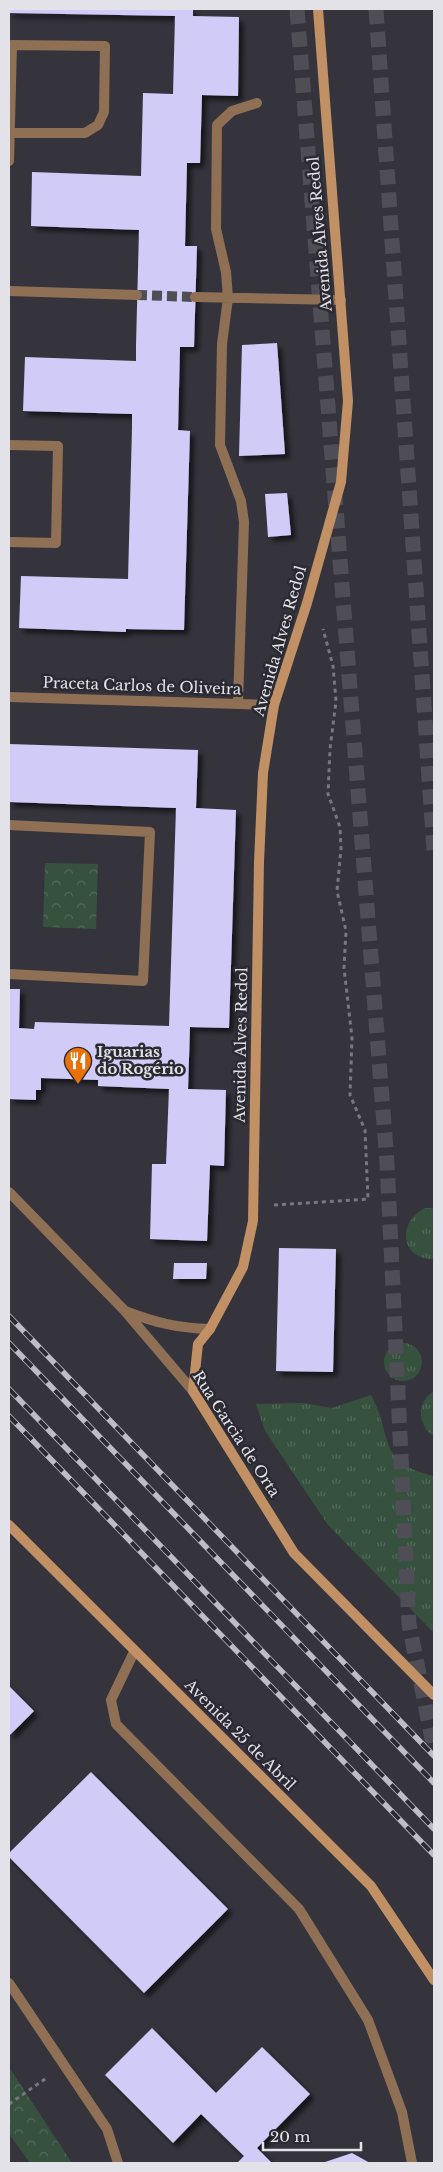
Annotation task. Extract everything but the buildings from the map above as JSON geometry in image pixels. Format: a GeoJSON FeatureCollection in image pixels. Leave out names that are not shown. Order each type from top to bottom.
{"type":"FeatureCollection","features":[{"type":"Feature","properties":{"kind":"street","name":"Avenida Alves Redol"},"geometry":{"type":"LineString","coordinates":[[192,1391],[198,1344],[210,1329],[243,1266],[253,1221],[259,862],[263,773],[274,705],[307,603],[341,482],[348,401],[318,9]]}},
{"type":"Feature","properties":{"kind":"street"},"geometry":{"type":"LineString","coordinates":[[9,161],[10,45],[105,46],[104,112],[98,125],[85,133],[10,133]]}},
{"type":"Feature","properties":{"kind":"street"},"geometry":{"type":"LineString","coordinates":[[238,703],[244,522],[241,501],[220,445],[222,344],[228,298],[226,272],[216,229],[217,125],[232,111],[257,103]]}},
{"type":"Feature","properties":{"kind":"street"},"geometry":{"type":"LineString","coordinates":[[9,291],[137,296]]}},
{"type":"Feature","properties":{"kind":"street"},"geometry":{"type":"LineString","coordinates":[[195,297],[341,300]]}},
{"type":"Feature","properties":{"kind":"street"},"geometry":{"type":"LineString","coordinates":[[9,445],[58,446],[56,543],[9,542]]}},
{"type":"Feature","properties":{"kind":"street","name":"Praceta Carlos de Oliveira"},"geometry":{"type":"LineString","coordinates":[[9,697],[274,705]]}},
{"type":"Feature","properties":{"kind":"street"},"geometry":{"type":"LineString","coordinates":[[9,825],[150,832],[143,981],[9,974]]}},
{"type":"Feature","properties":{"kind":"street","name":"Rua Garcia de Orta"},"geometry":{"type":"LineString","coordinates":[[9,1192],[124,1310],[192,1391],[294,1553],[434,1696]]}},
{"type":"Feature","properties":{"kind":"street"},"geometry":{"type":"LineString","coordinates":[[124,1310],[151,1321],[179,1328],[210,1329]]}},
{"type":"Feature","properties":{"kind":"street","name":"Avenida 25 de Abril"},"geometry":{"type":"LineString","coordinates":[[9,1525],[134,1652],[371,1886],[434,1980]]}},
{"type":"Feature","properties":{"kind":"street"},"geometry":{"type":"LineString","coordinates":[[134,1652],[111,1700],[116,1724],[299,1909],[368,2020],[402,2112],[412,2163]]}},
{"type":"Feature","properties":{"kind":"street"},"geometry":{"type":"LineString","coordinates":[[9,1983],[107,2129],[118,2163]]}},
{"type":"Feature","properties":{"kind":"path"},"geometry":{"type":"LineString","coordinates":[[253,1206],[368,1199],[365,1130],[350,1095],[352,1038],[344,968],[346,931],[337,891],[341,850],[340,827],[328,794],[330,750],[336,701],[333,666],[323,629],[307,603]]}},
{"type":"Feature","properties":{"kind":"path"},"geometry":{"type":"LineString","coordinates":[[9,2104],[65,2066]]}},
{"type":"Feature","properties":{"kind":"green space"},"geometry":{"type":"Polygon","coordinates":[[[45,863],[98,864],[96,929],[43,927],[45,863]]]}},
{"type":"Feature","properties":{"kind":"green space"},"geometry":{"type":"Polygon","coordinates":[[[425,1208],[434,1208],[434,1259],[423,1258],[415,1254],[406,1240],[406,1231],[410,1222],[425,1208]]]}},
{"type":"Feature","properties":{"kind":"green space"},"geometry":{"type":"Polygon","coordinates":[[[403,1343],[417,1348],[422,1362],[417,1376],[403,1381],[389,1376],[384,1362],[389,1348],[403,1343]]]}},
{"type":"Feature","properties":{"kind":"green space"},"geometry":{"type":"Polygon","coordinates":[[[434,1391],[434,1436],[424,1426],[421,1414],[424,1401],[434,1391]]]}},
{"type":"Feature","properties":{"kind":"green space"},"geometry":{"type":"Polygon","coordinates":[[[371,1395],[394,1455],[402,1463],[415,1470],[434,1476],[434,1633],[328,1525],[265,1431],[256,1404],[303,1403],[332,1408],[371,1395]]]}},
{"type":"Feature","properties":{"kind":"green space"},"geometry":{"type":"Polygon","coordinates":[[[9,2067],[72,2163],[30,2163],[9,2134],[9,2067]]]}},
{"type":"Feature","properties":{"kind":"tunnel"},"geometry":{"type":"LineString","coordinates":[[297,9],[387,1162],[409,1624],[434,1749]]}},
{"type":"Feature","properties":{"kind":"tunnel"},"geometry":{"type":"LineString","coordinates":[[376,9],[434,850]]}},
{"type":"Feature","properties":{"kind":"tunnel"},"geometry":{"type":"LineString","coordinates":[[137,295],[195,297]]}},
{"type":"Feature","properties":{"kind":"railway"},"geometry":{"type":"LineString","coordinates":[[9,1316],[434,1756]]}},
{"type":"Feature","properties":{"kind":"railway"},"geometry":{"type":"LineString","coordinates":[[9,1343],[434,1783]]}},
{"type":"Feature","properties":{"kind":"railway"},"geometry":{"type":"LineString","coordinates":[[9,1389],[434,1829]]}},
{"type":"Feature","properties":{"kind":"railway"},"geometry":{"type":"LineString","coordinates":[[9,1416],[434,1855]]}},
{"type":"Feature","properties":{"kind":"place","name":"Iguarias do Rogério"},"geometry":{"type":"Point","coordinates":[78,1085]}}]}
